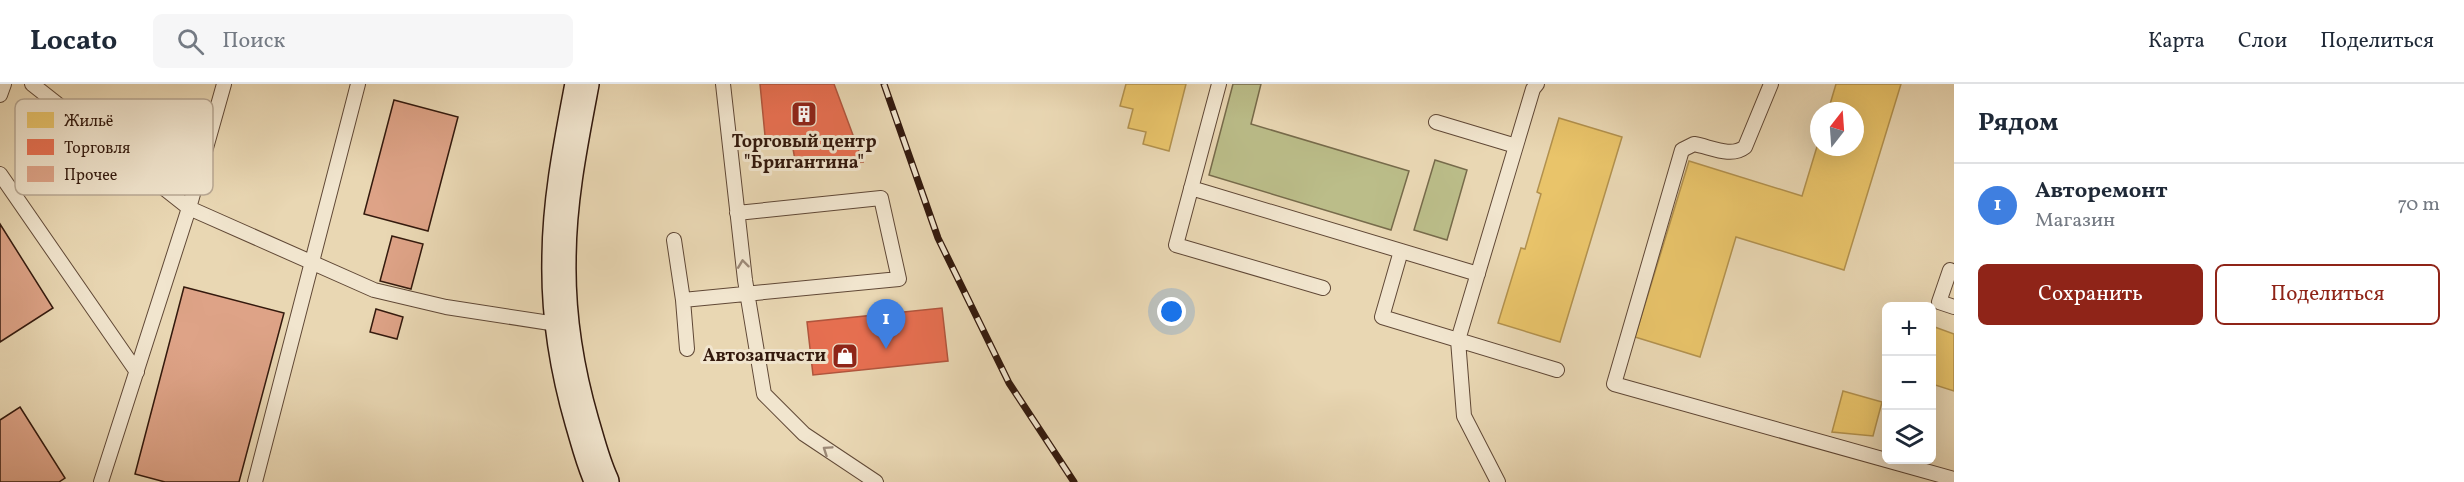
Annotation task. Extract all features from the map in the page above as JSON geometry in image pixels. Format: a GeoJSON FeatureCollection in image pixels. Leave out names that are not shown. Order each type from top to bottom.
{"type":"FeatureCollection","features":[{"type":"Feature","properties":{"kind":"main road"},"geometry":{"type":"LineString","coordinates":[[582,84],[567,164],[559,260],[563,325],[574,393],[594,466],[602,482]]}},
{"type":"Feature","properties":{"kind":"lane"},"geometry":{"type":"LineString","coordinates":[[0,95],[4,84]]}},
{"type":"Feature","properties":{"kind":"lane"},"geometry":{"type":"LineString","coordinates":[[32,84],[51,99]]}},
{"type":"Feature","properties":{"kind":"lane"},"geometry":{"type":"LineString","coordinates":[[213,123],[224,84]]}},
{"type":"Feature","properties":{"kind":"lane"},"geometry":{"type":"LineString","coordinates":[[255,482],[358,84]]}},
{"type":"Feature","properties":{"kind":"lane"},"geometry":{"type":"LineString","coordinates":[[723,84],[747,294],[764,394],[804,434],[861,477],[876,482]]}},
{"type":"Feature","properties":{"kind":"lane"},"geometry":{"type":"LineString","coordinates":[[1219,84],[1176,245],[1323,288]]}},
{"type":"Feature","properties":{"kind":"lane"},"geometry":{"type":"LineString","coordinates":[[1498,482],[1464,416],[1458,340],[1533,89],[1537,84]]}},
{"type":"Feature","properties":{"kind":"lane"},"geometry":{"type":"LineString","coordinates":[[1771,84],[1745,147],[1738,152],[1728,153],[1694,144],[1682,150],[1614,384],[1954,479]]}},
{"type":"Feature","properties":{"kind":"lane"},"geometry":{"type":"LineString","coordinates":[[1436,122],[1516,146]]}},
{"type":"Feature","properties":{"kind":"lane"},"geometry":{"type":"LineString","coordinates":[[0,174],[137,372]]}},
{"type":"Feature","properties":{"kind":"lane"},"geometry":{"type":"LineString","coordinates":[[1191,188],[1478,274]]}},
{"type":"Feature","properties":{"kind":"lane"},"geometry":{"type":"LineString","coordinates":[[173,195],[189,208],[374,290],[446,307],[563,325]]}},
{"type":"Feature","properties":{"kind":"lane"},"geometry":{"type":"LineString","coordinates":[[101,482],[193,195]]}},
{"type":"Feature","properties":{"kind":"lane"},"geometry":{"type":"LineString","coordinates":[[683,300],[898,279],[881,198],[737,213]]}},
{"type":"Feature","properties":{"kind":"lane"},"geometry":{"type":"LineString","coordinates":[[674,240],[683,300],[687,349]]}},
{"type":"Feature","properties":{"kind":"lane"},"geometry":{"type":"LineString","coordinates":[[1401,251],[1382,318],[1557,370]]}},
{"type":"Feature","properties":{"kind":"lane"},"geometry":{"type":"LineString","coordinates":[[1950,270],[1939,302],[1954,307]]}},
{"type":"Feature","properties":{"kind":"green space"},"geometry":{"type":"Polygon","coordinates":[[[1233,84],[1261,84],[1251,124],[1409,171],[1391,230],[1209,175],[1233,84]]]}},
{"type":"Feature","properties":{"kind":"green space"},"geometry":{"type":"Polygon","coordinates":[[[1435,160],[1467,170],[1447,240],[1414,230],[1435,160]]]}},
{"type":"Feature","properties":{"kind":"building: Жильё"},"geometry":{"type":"Polygon","coordinates":[[[1126,84],[1186,84],[1169,151],[1143,144],[1146,132],[1128,128],[1133,109],[1120,106],[1126,84]]]}},
{"type":"Feature","properties":{"kind":"building: Жильё"},"geometry":{"type":"Polygon","coordinates":[[[1836,84],[1901,84],[1844,270],[1736,237],[1700,357],[1635,337],[1689,161],[1802,196],[1814,156],[1864,156],[1864,102],[1831,102],[1836,84]]]}},
{"type":"Feature","properties":{"kind":"building: Жильё"},"geometry":{"type":"Polygon","coordinates":[[[1559,118],[1622,137],[1560,342],[1498,323],[1521,248],[1525,249],[1541,194],[1537,192],[1559,118]]]}},
{"type":"Feature","properties":{"kind":"building: Жильё"},"geometry":{"type":"Polygon","coordinates":[[[1936,327],[1954,334],[1954,391],[1936,385],[1936,327]]]}},
{"type":"Feature","properties":{"kind":"building: Жильё"},"geometry":{"type":"Polygon","coordinates":[[[1843,391],[1882,402],[1873,436],[1832,432],[1843,391]]]}},
{"type":"Feature","properties":{"kind":"building: Торговля","name":"Торговый центр \"Бригантина\""},"geometry":{"type":"Polygon","coordinates":[[[760,84],[834,84],[863,162],[795,160],[792,143],[766,146],[760,84]]]}},
{"type":"Feature","properties":{"kind":"building: Торговля"},"geometry":{"type":"Polygon","coordinates":[[[942,308],[948,361],[813,375],[807,322],[942,308]]]}},
{"type":"Feature","properties":{"kind":"building: Прочее"},"geometry":{"type":"Polygon","coordinates":[[[394,100],[458,117],[428,231],[364,214],[394,100]]]}},
{"type":"Feature","properties":{"kind":"building: Прочее"},"geometry":{"type":"Polygon","coordinates":[[[0,224],[53,308],[0,342],[0,224]]]}},
{"type":"Feature","properties":{"kind":"building: Прочее"},"geometry":{"type":"Polygon","coordinates":[[[392,236],[423,244],[411,289],[380,281],[392,236]]]}},
{"type":"Feature","properties":{"kind":"building: Прочее"},"geometry":{"type":"Polygon","coordinates":[[[184,287],[284,313],[239,482],[165,482],[135,474],[184,287]]]}},
{"type":"Feature","properties":{"kind":"building: Прочее"},"geometry":{"type":"Polygon","coordinates":[[[376,309],[403,317],[397,339],[370,332],[376,309]]]}},
{"type":"Feature","properties":{"kind":"building: Прочее"},"geometry":{"type":"Polygon","coordinates":[[[20,407],[65,478],[59,482],[0,482],[0,420],[20,407]]]}},
{"type":"Feature","properties":{"kind":"railway"},"geometry":{"type":"LineString","coordinates":[[884,84],[938,238],[1009,383],[1074,482]]}},
{"type":"Feature","properties":{"kind":"place","name":"Торговый центр \"Бригантина\""},"geometry":{"type":"Point","coordinates":[804,114]}},
{"type":"Feature","properties":{"kind":"place","name":"Авторемонт"},"geometry":{"type":"Point","coordinates":[886,349]}},
{"type":"Feature","properties":{"kind":"place","name":"Автозапчасти"},"geometry":{"type":"Point","coordinates":[845,356]}}]}
